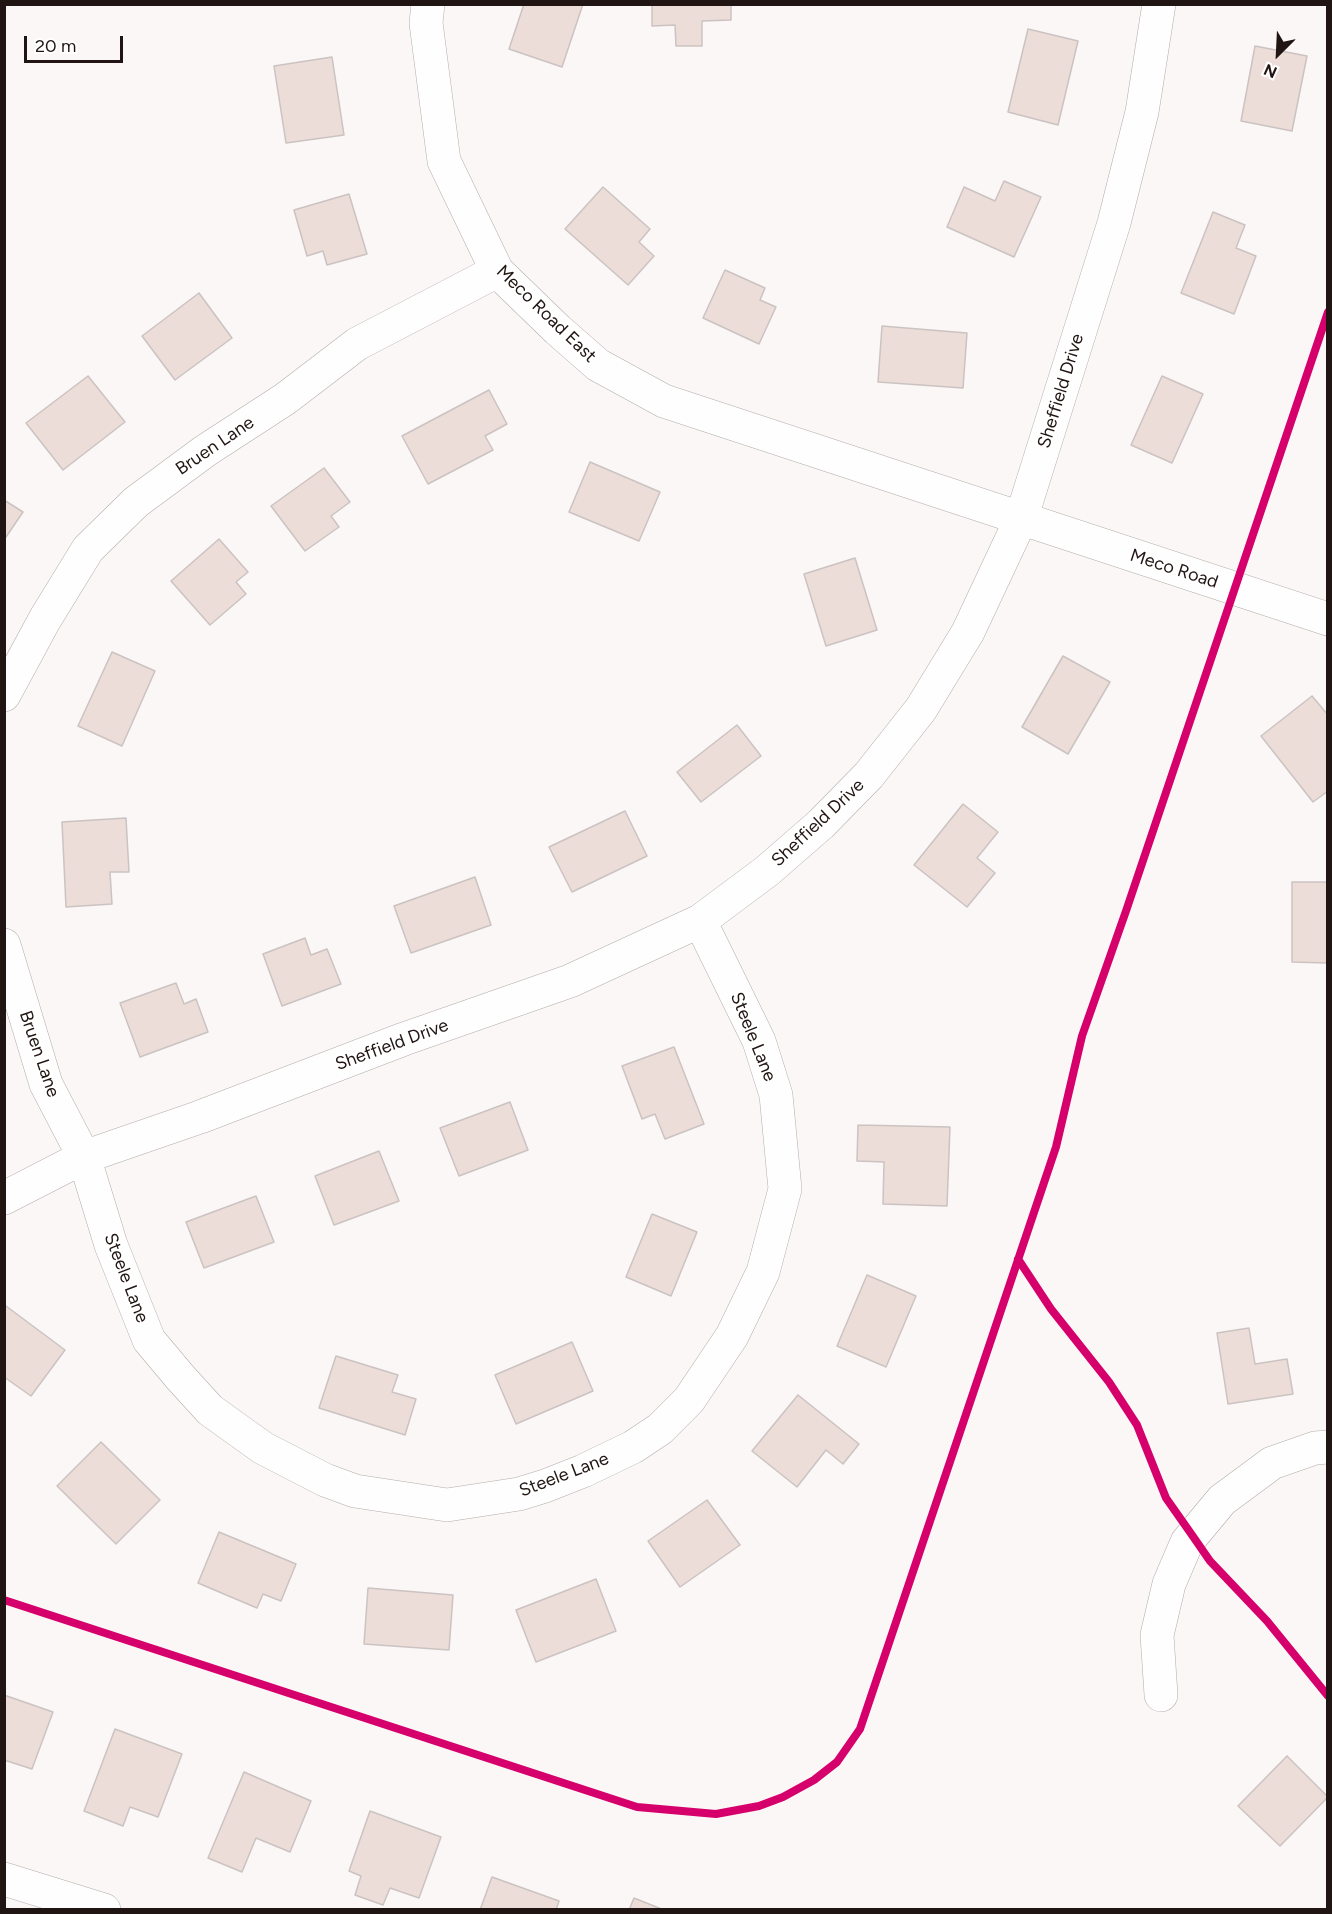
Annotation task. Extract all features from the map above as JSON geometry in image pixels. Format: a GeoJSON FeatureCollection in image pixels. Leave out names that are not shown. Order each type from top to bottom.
{"type":"FeatureCollection","features":[{"type":"Feature","properties":{"kind":"street","name":"Meco Road East"},"geometry":{"type":"LineString","coordinates":[[428,4],[426,23],[444,161],[497,271],[598,365],[664,401],[1021,519]]}},
{"type":"Feature","properties":{"kind":"street","name":"Sheffield Drive"},"geometry":{"type":"LineString","coordinates":[[4,1198],[84,1157],[200,1118],[404,1039],[570,981],[700,921],[767,871],[821,824],[875,767],[921,709],[968,632],[1021,519],[1114,223],[1142,112],[1159,4]]}},
{"type":"Feature","properties":{"kind":"street","name":"Bruen Lane"},"geometry":{"type":"LineString","coordinates":[[4,695],[45,619],[88,549],[136,502],[205,451],[285,399],[357,344],[497,271]]}},
{"type":"Feature","properties":{"kind":"street","name":"Meco Road"},"geometry":{"type":"LineString","coordinates":[[1021,519],[1328,619]]}},
{"type":"Feature","properties":{"kind":"street","name":"Steele Lane"},"geometry":{"type":"LineString","coordinates":[[84,1157],[111,1245],[149,1340],[210,1410],[255,1442],[324,1480],[355,1491],[447,1505],[519,1494],[545,1486],[633,1447],[660,1429],[689,1400],[732,1336],[763,1272],[785,1189],[776,1095],[759,1041],[700,921]]}},
{"type":"Feature","properties":{"kind":"street","name":"Bruen Lane"},"geometry":{"type":"LineString","coordinates":[[4,945],[46,1084],[84,1157]]}},
{"type":"Feature","properties":{"kind":"street"},"geometry":{"type":"LineString","coordinates":[[1161,1695],[1157,1635],[1169,1584],[1186,1542],[1222,1500],[1272,1463],[1315,1448],[1328,1447]]}},
{"type":"Feature","properties":{"kind":"street"},"geometry":{"type":"LineString","coordinates":[[4,1879],[104,1910]]}},
{"type":"Feature","properties":{"kind":"building"},"geometry":{"type":"Polygon","coordinates":[[[524,4],[583,4],[562,67],[509,49],[524,4]]]}},
{"type":"Feature","properties":{"kind":"building"},"geometry":{"type":"Polygon","coordinates":[[[652,4],[731,4],[731,20],[702,21],[702,46],[676,46],[675,25],[652,26],[652,4]]]}},
{"type":"Feature","properties":{"kind":"building"},"geometry":{"type":"Polygon","coordinates":[[[1028,29],[1078,41],[1058,125],[1008,112],[1028,29]]]}},
{"type":"Feature","properties":{"kind":"building"},"geometry":{"type":"Polygon","coordinates":[[[1255,46],[1307,56],[1292,131],[1241,121],[1255,46]]]}},
{"type":"Feature","properties":{"kind":"building"},"geometry":{"type":"Polygon","coordinates":[[[332,57],[344,135],[286,143],[274,66],[332,57]]]}},
{"type":"Feature","properties":{"kind":"building"},"geometry":{"type":"Polygon","coordinates":[[[1004,181],[1041,197],[1014,257],[947,227],[964,187],[995,201],[1004,181]]]}},
{"type":"Feature","properties":{"kind":"building"},"geometry":{"type":"Polygon","coordinates":[[[603,187],[650,229],[639,242],[654,256],[628,285],[565,229],[603,187]]]}},
{"type":"Feature","properties":{"kind":"building"},"geometry":{"type":"Polygon","coordinates":[[[349,194],[367,254],[327,265],[323,251],[307,256],[294,210],[349,194]]]}},
{"type":"Feature","properties":{"kind":"building"},"geometry":{"type":"Polygon","coordinates":[[[1213,212],[1245,225],[1236,248],[1256,256],[1234,314],[1181,293],[1213,212]]]}},
{"type":"Feature","properties":{"kind":"building"},"geometry":{"type":"Polygon","coordinates":[[[725,270],[765,288],[760,300],[776,307],[759,344],[703,318],[725,270]]]}},
{"type":"Feature","properties":{"kind":"building"},"geometry":{"type":"Polygon","coordinates":[[[199,293],[232,338],[175,380],[142,336],[199,293]]]}},
{"type":"Feature","properties":{"kind":"building"},"geometry":{"type":"Polygon","coordinates":[[[882,326],[967,333],[963,388],[878,382],[882,326]]]}},
{"type":"Feature","properties":{"kind":"building"},"geometry":{"type":"Polygon","coordinates":[[[88,376],[125,422],[63,470],[26,423],[88,376]]]}},
{"type":"Feature","properties":{"kind":"building"},"geometry":{"type":"Polygon","coordinates":[[[1162,376],[1203,394],[1172,463],[1131,445],[1162,376]]]}},
{"type":"Feature","properties":{"kind":"building"},"geometry":{"type":"Polygon","coordinates":[[[489,390],[507,424],[485,436],[493,450],[428,484],[402,436],[489,390]]]}},
{"type":"Feature","properties":{"kind":"building"},"geometry":{"type":"Polygon","coordinates":[[[590,462],[660,492],[639,541],[569,512],[590,462]]]}},
{"type":"Feature","properties":{"kind":"building"},"geometry":{"type":"Polygon","coordinates":[[[324,468],[350,502],[331,516],[339,527],[305,551],[271,506],[324,468]]]}},
{"type":"Feature","properties":{"kind":"building"},"geometry":{"type":"Polygon","coordinates":[[[4,500],[23,512],[4,540],[4,500]]]}},
{"type":"Feature","properties":{"kind":"building"},"geometry":{"type":"Polygon","coordinates":[[[219,539],[248,572],[236,582],[246,594],[210,625],[171,581],[219,539]]]}},
{"type":"Feature","properties":{"kind":"building"},"geometry":{"type":"Polygon","coordinates":[[[855,558],[877,630],[826,646],[804,574],[855,558]]]}},
{"type":"Feature","properties":{"kind":"building"},"geometry":{"type":"Polygon","coordinates":[[[112,652],[155,671],[122,746],[78,726],[112,652]]]}},
{"type":"Feature","properties":{"kind":"building"},"geometry":{"type":"Polygon","coordinates":[[[1063,656],[1110,682],[1068,754],[1022,727],[1063,656]]]}},
{"type":"Feature","properties":{"kind":"building"},"geometry":{"type":"Polygon","coordinates":[[[1312,696],[1328,715],[1328,791],[1313,802],[1261,736],[1312,696]]]}},
{"type":"Feature","properties":{"kind":"building"},"geometry":{"type":"Polygon","coordinates":[[[737,725],[761,756],[701,802],[677,772],[737,725]]]}},
{"type":"Feature","properties":{"kind":"building"},"geometry":{"type":"Polygon","coordinates":[[[963,804],[998,832],[977,858],[995,873],[967,907],[914,865],[963,804]]]}},
{"type":"Feature","properties":{"kind":"building"},"geometry":{"type":"Polygon","coordinates":[[[625,811],[647,856],[572,892],[549,847],[625,811]]]}},
{"type":"Feature","properties":{"kind":"building"},"geometry":{"type":"Polygon","coordinates":[[[126,818],[129,872],[110,872],[112,904],[66,907],[62,822],[126,818]]]}},
{"type":"Feature","properties":{"kind":"building"},"geometry":{"type":"Polygon","coordinates":[[[475,877],[491,925],[411,953],[394,906],[475,877]]]}},
{"type":"Feature","properties":{"kind":"building"},"geometry":{"type":"Polygon","coordinates":[[[1292,882],[1328,882],[1328,963],[1292,962],[1292,882]]]}},
{"type":"Feature","properties":{"kind":"building"},"geometry":{"type":"Polygon","coordinates":[[[305,938],[311,955],[327,949],[341,984],[282,1006],[263,954],[305,938]]]}},
{"type":"Feature","properties":{"kind":"building"},"geometry":{"type":"Polygon","coordinates":[[[176,983],[184,1004],[196,999],[208,1032],[140,1057],[120,1003],[176,983]]]}},
{"type":"Feature","properties":{"kind":"building"},"geometry":{"type":"Polygon","coordinates":[[[674,1047],[704,1124],[665,1139],[655,1114],[642,1119],[622,1066],[674,1047]]]}},
{"type":"Feature","properties":{"kind":"building"},"geometry":{"type":"Polygon","coordinates":[[[510,1102],[528,1150],[459,1176],[440,1128],[510,1102]]]}},
{"type":"Feature","properties":{"kind":"building"},"geometry":{"type":"Polygon","coordinates":[[[858,1125],[950,1127],[947,1206],[883,1204],[884,1162],[857,1161],[858,1125]]]}},
{"type":"Feature","properties":{"kind":"building"},"geometry":{"type":"Polygon","coordinates":[[[379,1151],[399,1201],[334,1225],[315,1176],[379,1151]]]}},
{"type":"Feature","properties":{"kind":"building"},"geometry":{"type":"Polygon","coordinates":[[[256,1196],[274,1242],[204,1268],[186,1222],[256,1196]]]}},
{"type":"Feature","properties":{"kind":"building"},"geometry":{"type":"Polygon","coordinates":[[[652,1214],[697,1232],[671,1296],[626,1277],[652,1214]]]}},
{"type":"Feature","properties":{"kind":"building"},"geometry":{"type":"Polygon","coordinates":[[[867,1275],[916,1296],[886,1367],[837,1346],[867,1275]]]}},
{"type":"Feature","properties":{"kind":"building"},"geometry":{"type":"Polygon","coordinates":[[[6,1306],[65,1350],[31,1396],[4,1377],[4,1308],[6,1306]]]}},
{"type":"Feature","properties":{"kind":"building"},"geometry":{"type":"Polygon","coordinates":[[[1249,1328],[1255,1364],[1287,1359],[1293,1394],[1228,1404],[1217,1333],[1249,1328]]]}},
{"type":"Feature","properties":{"kind":"building"},"geometry":{"type":"Polygon","coordinates":[[[572,1342],[593,1391],[516,1424],[495,1375],[572,1342]]]}},
{"type":"Feature","properties":{"kind":"building"},"geometry":{"type":"Polygon","coordinates":[[[336,1356],[398,1375],[392,1392],[416,1399],[405,1435],[319,1408],[336,1356]]]}},
{"type":"Feature","properties":{"kind":"building"},"geometry":{"type":"Polygon","coordinates":[[[798,1395],[859,1444],[843,1464],[826,1450],[797,1487],[752,1451],[798,1395]]]}},
{"type":"Feature","properties":{"kind":"building"},"geometry":{"type":"Polygon","coordinates":[[[101,1442],[160,1500],[116,1544],[57,1486],[101,1442]]]}},
{"type":"Feature","properties":{"kind":"building"},"geometry":{"type":"Polygon","coordinates":[[[707,1500],[740,1545],[680,1587],[648,1541],[707,1500]]]}},
{"type":"Feature","properties":{"kind":"building"},"geometry":{"type":"Polygon","coordinates":[[[219,1532],[296,1564],[281,1601],[263,1594],[257,1608],[198,1583],[219,1532]]]}},
{"type":"Feature","properties":{"kind":"building"},"geometry":{"type":"Polygon","coordinates":[[[596,1579],[616,1631],[536,1662],[516,1610],[596,1579]]]}},
{"type":"Feature","properties":{"kind":"building"},"geometry":{"type":"Polygon","coordinates":[[[368,1588],[453,1595],[449,1650],[364,1644],[368,1588]]]}},
{"type":"Feature","properties":{"kind":"building"},"geometry":{"type":"Polygon","coordinates":[[[4,1695],[53,1712],[32,1769],[4,1760],[4,1695]]]}},
{"type":"Feature","properties":{"kind":"building"},"geometry":{"type":"Polygon","coordinates":[[[115,1729],[182,1754],[158,1817],[130,1807],[123,1826],[84,1811],[115,1729]]]}},
{"type":"Feature","properties":{"kind":"building"},"geometry":{"type":"Polygon","coordinates":[[[1287,1756],[1328,1797],[1280,1846],[1238,1806],[1287,1756]]]}},
{"type":"Feature","properties":{"kind":"building"},"geometry":{"type":"Polygon","coordinates":[[[244,1772],[311,1801],[290,1852],[256,1838],[242,1872],[208,1858],[244,1772]]]}},
{"type":"Feature","properties":{"kind":"building"},"geometry":{"type":"Polygon","coordinates":[[[370,1811],[441,1837],[419,1898],[390,1888],[383,1905],[355,1895],[361,1876],[349,1871],[370,1811]]]}},
{"type":"Feature","properties":{"kind":"building"},"geometry":{"type":"Polygon","coordinates":[[[492,1877],[559,1901],[556,1910],[480,1910],[492,1877]]]}},
{"type":"Feature","properties":{"kind":"building"},"geometry":{"type":"Polygon","coordinates":[[[634,1898],[664,1910],[629,1910],[634,1898]]]}},
{"type":"Feature","properties":{"kind":"cycle path"},"geometry":{"type":"LineString","coordinates":[[4,1600],[637,1807],[716,1814],[759,1806],[783,1797],[814,1780],[837,1762],[860,1729],[1056,1147],[1082,1036],[1328,312]]}},
{"type":"Feature","properties":{"kind":"cycle path"},"geometry":{"type":"LineString","coordinates":[[1018,1259],[1051,1309],[1109,1382],[1137,1425],[1166,1498],[1210,1561],[1267,1621],[1328,1696]]}}]}
